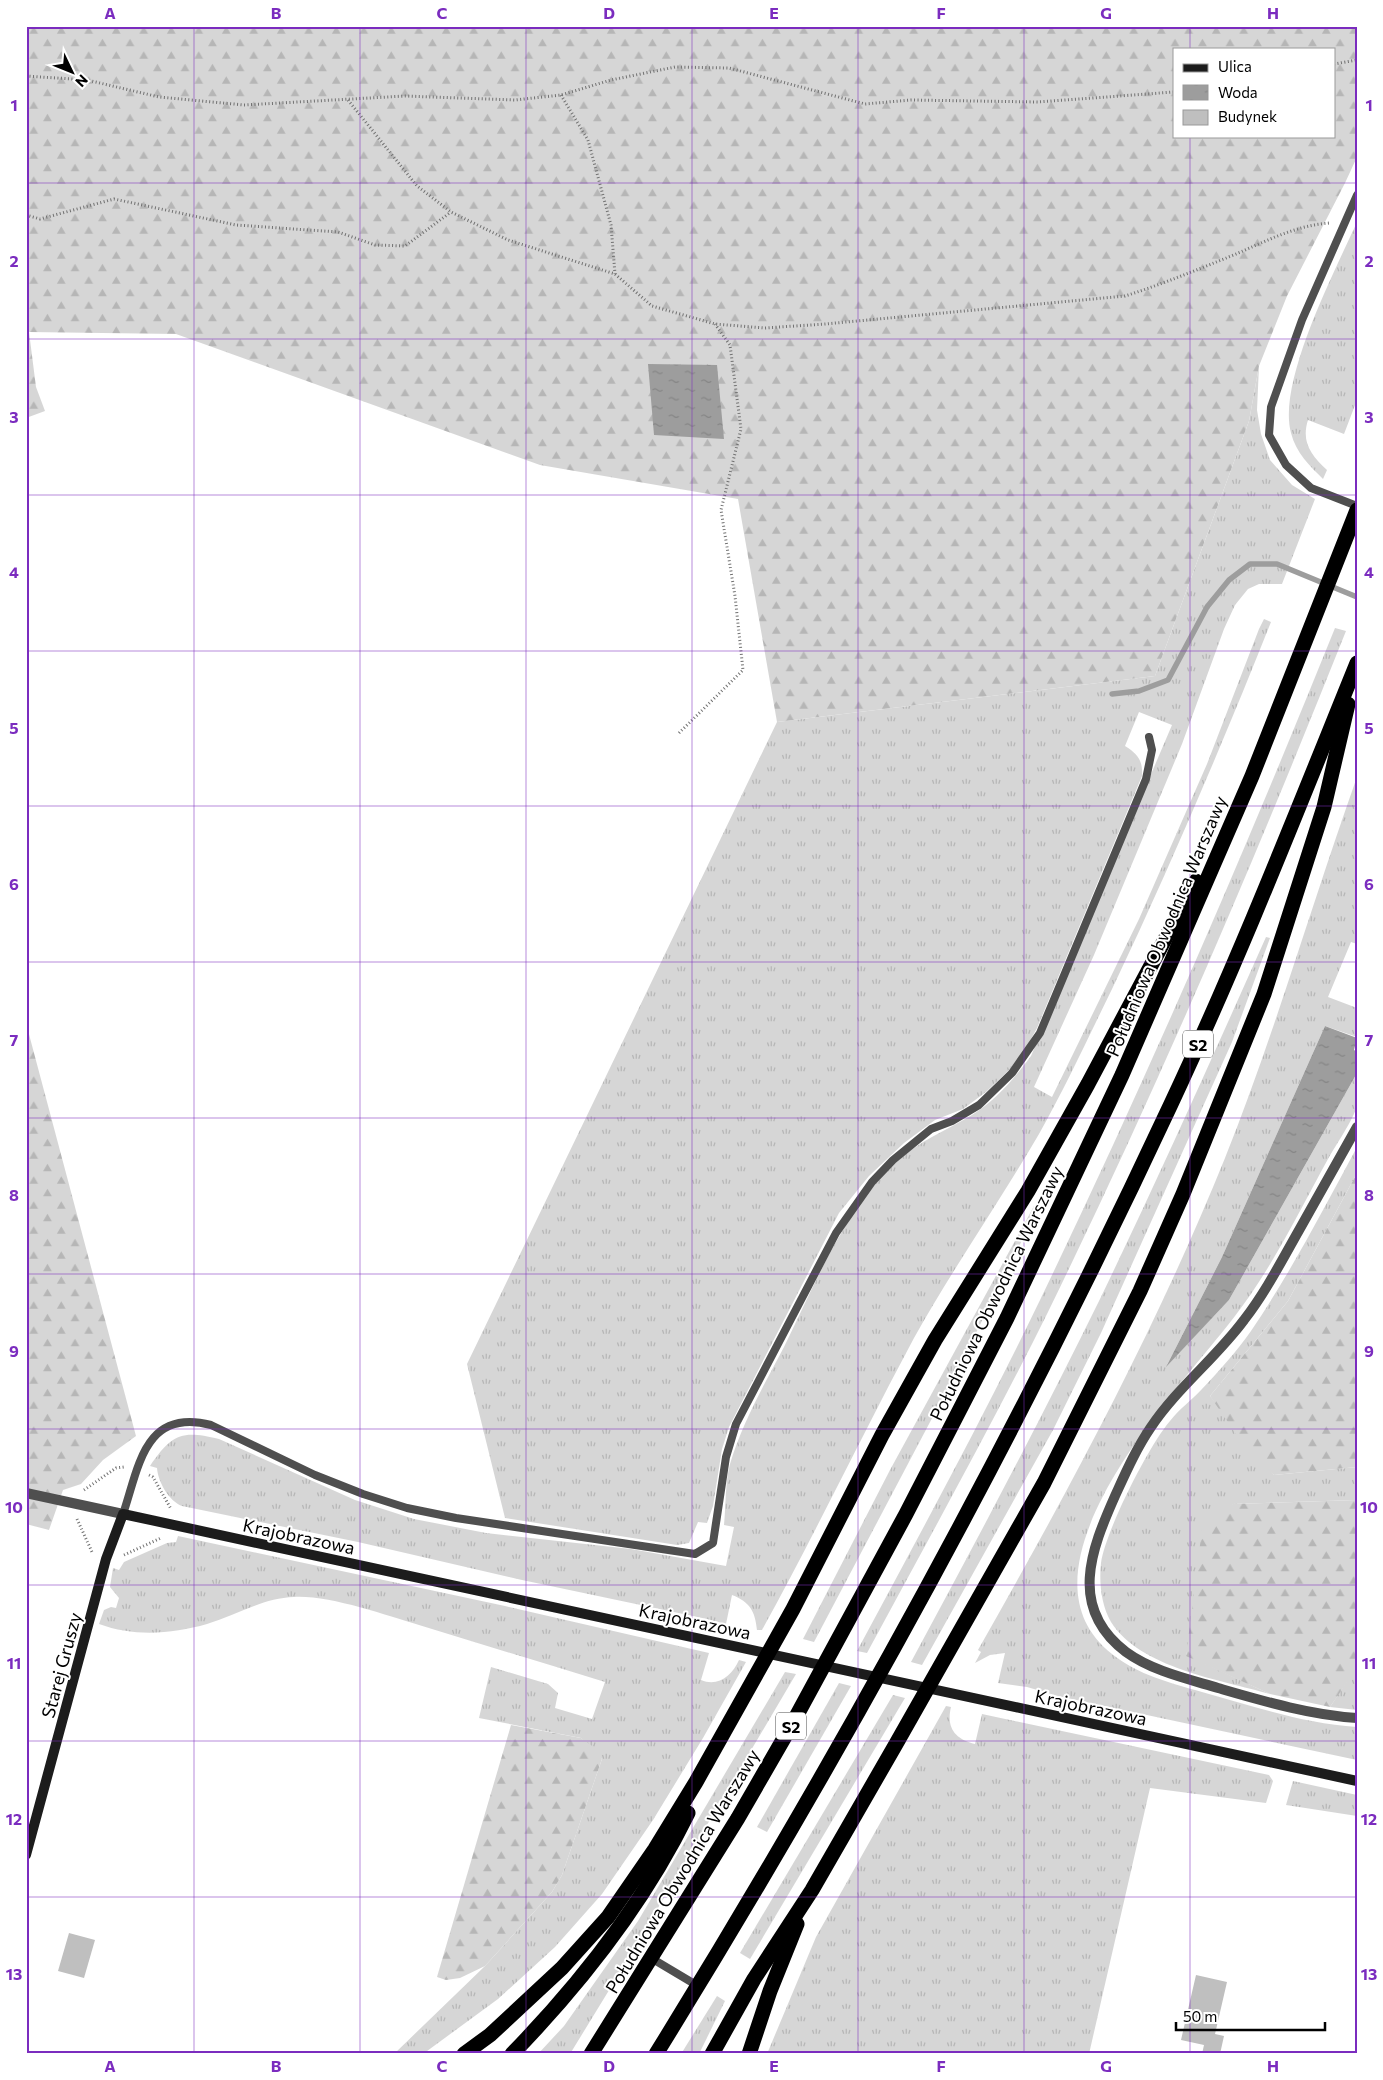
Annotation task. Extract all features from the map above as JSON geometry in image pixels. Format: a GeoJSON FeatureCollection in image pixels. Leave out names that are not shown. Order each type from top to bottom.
{"type":"FeatureCollection","features":[{"type":"Feature","properties":{"kind":"highway","name":"Południowa Obwodnica Warszawy"},"geometry":{"type":"LineString","coordinates":[[591,2054],[791,1726],[906,1514],[1007,1318],[1122,1074],[1252,776],[1357,508]]}},
{"type":"Feature","properties":{"kind":"highway"},"geometry":{"type":"LineString","coordinates":[[712,2054],[754,1979],[812,1890],[1044,1483],[1140,1291],[1187,1185],[1264,994],[1324,807],[1357,665]]}},
{"type":"Feature","properties":{"kind":"highway","name":"S2"},"geometry":{"type":"LineString","coordinates":[[656,2054],[860,1711],[1010,1434],[1065,1326],[1210,1018],[1357,665]]}},
{"type":"Feature","properties":{"kind":"highway"},"geometry":{"type":"LineString","coordinates":[[464,2054],[490,2035],[562,1968],[608,1917],[655,1849],[740,1704],[819,1560],[892,1418],[940,1332],[1028,1190],[1079,1101],[1252,776]]}},
{"type":"Feature","properties":{"kind":"highway"},"geometry":{"type":"LineString","coordinates":[[512,2054],[583,1977],[646,1888],[683,1823],[740,1704]]}},
{"type":"Feature","properties":{"kind":"highway"},"geometry":{"type":"LineString","coordinates":[[749,2054],[770,1991],[812,1890]]}},
{"type":"Feature","properties":{"kind":"street"},"geometry":{"type":"LineString","coordinates":[[1357,1127],[1271,1281],[1229,1339],[1153,1424],[1134,1453],[1100,1530],[1090,1568],[1090,1582],[1094,1608],[1102,1625],[1127,1652],[1145,1662],[1166,1672],[1237,1693],[1326,1716],[1357,1718]]}},
{"type":"Feature","properties":{"kind":"street","name":"Krajobrazowa"},"geometry":{"type":"LineString","coordinates":[[26,1494],[1357,1781]]}},
{"type":"Feature","properties":{"kind":"street","name":"Starej Gruszy"},"geometry":{"type":"LineString","coordinates":[[26,1855],[106,1559],[123,1514]]}},
{"type":"Feature","properties":{"kind":"lane"},"geometry":{"type":"LineString","coordinates":[[1357,195],[1295,338],[1271,407],[1269,435],[1286,465],[1311,488],[1357,508]]}},
{"type":"Feature","properties":{"kind":"lane"},"geometry":{"type":"LineString","coordinates":[[123,1514],[143,1453],[154,1436],[165,1428],[179,1422],[196,1421],[211,1425],[315,1475],[363,1494],[407,1508],[456,1518],[695,1554],[713,1543],[726,1457],[736,1424],[836,1233],[872,1182],[893,1160],[931,1130],[952,1121],[979,1105],[1012,1073],[1040,1033],[1146,779],[1152,750],[1149,737]]}},
{"type":"Feature","properties":{"kind":"lane"},"geometry":{"type":"LineString","coordinates":[[651,1958],[698,1986]]}},
{"type":"Feature","properties":{"kind":"path"},"geometry":{"type":"LineString","coordinates":[[1336,64],[1357,60]]}},
{"type":"Feature","properties":{"kind":"path"},"geometry":{"type":"LineString","coordinates":[[26,76],[87,80],[159,97],[244,105],[405,96],[514,100],[561,95],[611,80],[675,67],[730,68],[865,104],[911,100],[1038,102],[1173,92]]}},
{"type":"Feature","properties":{"kind":"path"},"geometry":{"type":"LineString","coordinates":[[561,95],[588,140],[611,225],[615,274]]}},
{"type":"Feature","properties":{"kind":"path"},"geometry":{"type":"LineString","coordinates":[[347,100],[417,186],[451,212],[508,240],[615,274],[652,306],[715,324],[765,328],[825,324],[1124,296],[1166,283],[1278,236],[1316,223],[1345,222]]}},
{"type":"Feature","properties":{"kind":"path"},"geometry":{"type":"LineString","coordinates":[[26,215],[40,219],[114,199],[236,225],[338,232],[375,245],[405,246],[451,212]]}},
{"type":"Feature","properties":{"kind":"path"},"geometry":{"type":"LineString","coordinates":[[679,732],[743,670],[735,596],[721,510],[741,429],[730,345],[715,324]]}},
{"type":"Feature","properties":{"kind":"path"},"geometry":{"type":"LineString","coordinates":[[82,1492],[116,1468],[124,1468]]}},
{"type":"Feature","properties":{"kind":"path"},"geometry":{"type":"LineString","coordinates":[[120,1557],[167,1537]]}},
{"type":"Feature","properties":{"kind":"green space"},"geometry":{"type":"Polygon","coordinates":[[[26,26],[1357,26],[1357,157],[1287,296],[1259,366],[1249,421],[1155,676],[777,722],[738,499],[540,465],[176,334],[29,332],[36,387],[45,411],[26,418],[26,26]]]}},
{"type":"Feature","properties":{"kind":"green space"},"geometry":{"type":"Polygon","coordinates":[[[1357,222],[1357,400],[1344,434],[1308,420],[1306,428],[1309,448],[1316,459],[1327,470],[1323,479],[1304,459],[1293,440],[1289,411],[1292,385],[1310,327],[1357,222]]]}},
{"type":"Feature","properties":{"kind":"green space"},"geometry":{"type":"Polygon","coordinates":[[[1259,366],[1257,410],[1261,434],[1270,460],[1292,485],[1315,499],[1282,584],[1259,584],[1248,589],[1235,605],[1224,629],[1182,744],[1094,955],[1034,1087],[1052,1097],[1139,919],[1207,764],[1259,629],[1264,619],[1271,622],[1215,760],[1175,851],[1113,987],[1068,1079],[1024,1160],[944,1286],[914,1338],[762,1630],[757,1630],[751,1608],[732,1595],[726,1624],[358,1542],[177,1504],[162,1485],[157,1468],[150,1466],[165,1447],[178,1437],[186,1435],[206,1436],[219,1439],[355,1500],[414,1519],[486,1533],[631,1549],[726,1566],[734,1527],[724,1525],[726,1486],[730,1464],[754,1404],[819,1274],[860,1204],[895,1163],[923,1142],[972,1115],[989,1103],[1011,1081],[1031,1056],[1172,725],[1139,712],[1125,746],[1139,758],[1142,766],[1142,776],[1037,1028],[1027,1046],[1010,1069],[986,1092],[963,1109],[935,1120],[904,1143],[869,1176],[839,1213],[729,1427],[722,1449],[713,1506],[707,1523],[698,1522],[689,1543],[677,1545],[505,1518],[467,1364],[777,722],[1155,676],[1249,421],[1259,366]]]}},
{"type":"Feature","properties":{"kind":"green space"},"geometry":{"type":"Polygon","coordinates":[[[1335,628],[1346,631],[1240,889],[1128,1144],[1048,1312],[959,1483],[867,1653],[857,1651],[997,1387],[1119,1132],[1194,965],[1266,797],[1335,628]]]}},
{"type":"Feature","properties":{"kind":"green space"},"geometry":{"type":"Polygon","coordinates":[[[1357,777],[1357,944],[1351,942],[1328,997],[1357,1008],[1357,1037],[1325,1026],[1222,1257],[1167,1365],[1229,1300],[1357,1073],[1358,1094],[1355,1112],[1261,1279],[1235,1316],[1144,1431],[1112,1479],[1089,1528],[1078,1575],[1084,1618],[1112,1654],[1122,1661],[1133,1668],[1167,1682],[1259,1708],[1318,1722],[1357,1727],[1357,1760],[1058,1696],[1027,1687],[998,1683],[1005,1653],[990,1655],[975,1663],[981,1652],[978,1650],[1078,1469],[1141,1347],[1198,1222],[1225,1158],[1277,1016],[1357,777]]]}},
{"type":"Feature","properties":{"kind":"green space"},"geometry":{"type":"Polygon","coordinates":[[[1266,937],[1270,938],[1232,1042],[1101,1333],[1053,1430],[922,1665],[911,1662],[960,1572],[1100,1299],[1164,1164],[1266,937]]]}},
{"type":"Feature","properties":{"kind":"green space"},"geometry":{"type":"Polygon","coordinates":[[[26,1023],[136,1436],[103,1460],[81,1484],[63,1490],[49,1530],[26,1524],[26,1023]]]}},
{"type":"Feature","properties":{"kind":"green space"},"geometry":{"type":"Polygon","coordinates":[[[1357,1147],[1357,1173],[1288,1301],[1210,1396],[1274,1475],[1357,1467],[1357,1500],[1233,1504],[1186,1655],[1270,1694],[1183,1670],[1141,1651],[1124,1638],[1111,1622],[1105,1608],[1100,1578],[1101,1563],[1104,1549],[1119,1511],[1151,1449],[1174,1417],[1215,1375],[1251,1331],[1293,1263],[1357,1147]]]}},
{"type":"Feature","properties":{"kind":"green space"},"geometry":{"type":"Polygon","coordinates":[[[1357,1173],[1357,1467],[1274,1475],[1247,1450],[1210,1396],[1288,1301],[1357,1173]]]}},
{"type":"Feature","properties":{"kind":"green space"},"geometry":{"type":"Polygon","coordinates":[[[1034,1206],[1038,1208],[958,1369],[814,1642],[803,1639],[890,1470],[1034,1206]]]}},
{"type":"Feature","properties":{"kind":"green space"},"geometry":{"type":"Polygon","coordinates":[[[1357,1500],[1357,1668],[1330,1707],[1270,1694],[1186,1656],[1202,1529],[1233,1504],[1357,1500]]]}},
{"type":"Feature","properties":{"kind":"green space"},"geometry":{"type":"Polygon","coordinates":[[[178,1536],[505,1606],[709,1653],[701,1680],[707,1682],[724,1679],[739,1660],[746,1662],[653,1820],[602,1894],[555,1947],[498,1999],[423,2054],[394,2054],[485,1966],[552,1892],[562,1875],[602,1759],[581,1738],[479,1718],[491,1667],[548,1684],[558,1693],[555,1708],[592,1719],[605,1682],[374,1611],[340,1602],[308,1597],[271,1600],[207,1624],[167,1632],[126,1631],[99,1624],[104,1610],[111,1607],[116,1608],[119,1598],[110,1587],[113,1568],[119,1570],[124,1562],[167,1543],[176,1542],[178,1536]]]}},
{"type":"Feature","properties":{"kind":"green space"},"geometry":{"type":"Polygon","coordinates":[[[1357,1668],[1357,1710],[1330,1707],[1355,1669],[1357,1668]]]}},
{"type":"Feature","properties":{"kind":"green space"},"geometry":{"type":"Polygon","coordinates":[[[785,1672],[796,1674],[570,2054],[538,2054],[564,2026],[638,1921],[785,1672]]]}},
{"type":"Feature","properties":{"kind":"green space"},"geometry":{"type":"Polygon","coordinates":[[[839,1683],[851,1686],[767,1832],[757,1827],[839,1683]]]}},
{"type":"Feature","properties":{"kind":"green space"},"geometry":{"type":"Polygon","coordinates":[[[893,1695],[905,1698],[750,1959],[740,1953],[893,1695]]]}},
{"type":"Feature","properties":{"kind":"green space"},"geometry":{"type":"Polygon","coordinates":[[[946,1706],[951,1707],[951,1727],[957,1736],[975,1744],[982,1714],[1269,1775],[1273,1781],[1266,1803],[1150,1788],[1089,2054],[767,2054],[816,1937],[946,1706]]]}},
{"type":"Feature","properties":{"kind":"green space"},"geometry":{"type":"Polygon","coordinates":[[[511,1725],[581,1738],[595,1748],[602,1759],[562,1875],[552,1892],[485,1966],[460,1978],[446,1980],[437,1977],[511,1725]]]}},
{"type":"Feature","properties":{"kind":"green space"},"geometry":{"type":"Polygon","coordinates":[[[1293,1781],[1357,1795],[1357,1816],[1286,1805],[1293,1781]]]}},
{"type":"Feature","properties":{"kind":"green space"},"geometry":{"type":"Polygon","coordinates":[[[717,1996],[725,2001],[699,2054],[681,2054],[717,1996]]]}},
{"type":"Feature","properties":{"kind":"water"},"geometry":{"type":"Polygon","coordinates":[[[648,364],[717,365],[724,439],[654,435],[648,364]]]}},
{"type":"Feature","properties":{"kind":"water"},"geometry":{"type":"Polygon","coordinates":[[[1325,1026],[1357,1038],[1354,1050],[1357,1052],[1357,1073],[1229,1300],[1166,1367],[1222,1257],[1325,1026]]]}},
{"type":"Feature","properties":{"kind":"building"},"geometry":{"type":"Polygon","coordinates":[[[69,1933],[95,1940],[84,1978],[58,1971],[69,1933]]]}},
{"type":"Feature","properties":{"kind":"building"},"geometry":{"type":"Polygon","coordinates":[[[1196,1975],[1227,1982],[1215,2034],[1224,2036],[1220,2054],[1202,2054],[1204,2045],[1181,2040],[1196,1975]]]}},
{"type":"Feature","properties":{"kind":"waterway"},"geometry":{"type":"LineString","coordinates":[[1112,694],[1139,691],[1168,680],[1207,607],[1229,580],[1250,564],[1277,564],[1357,597]]}}]}
